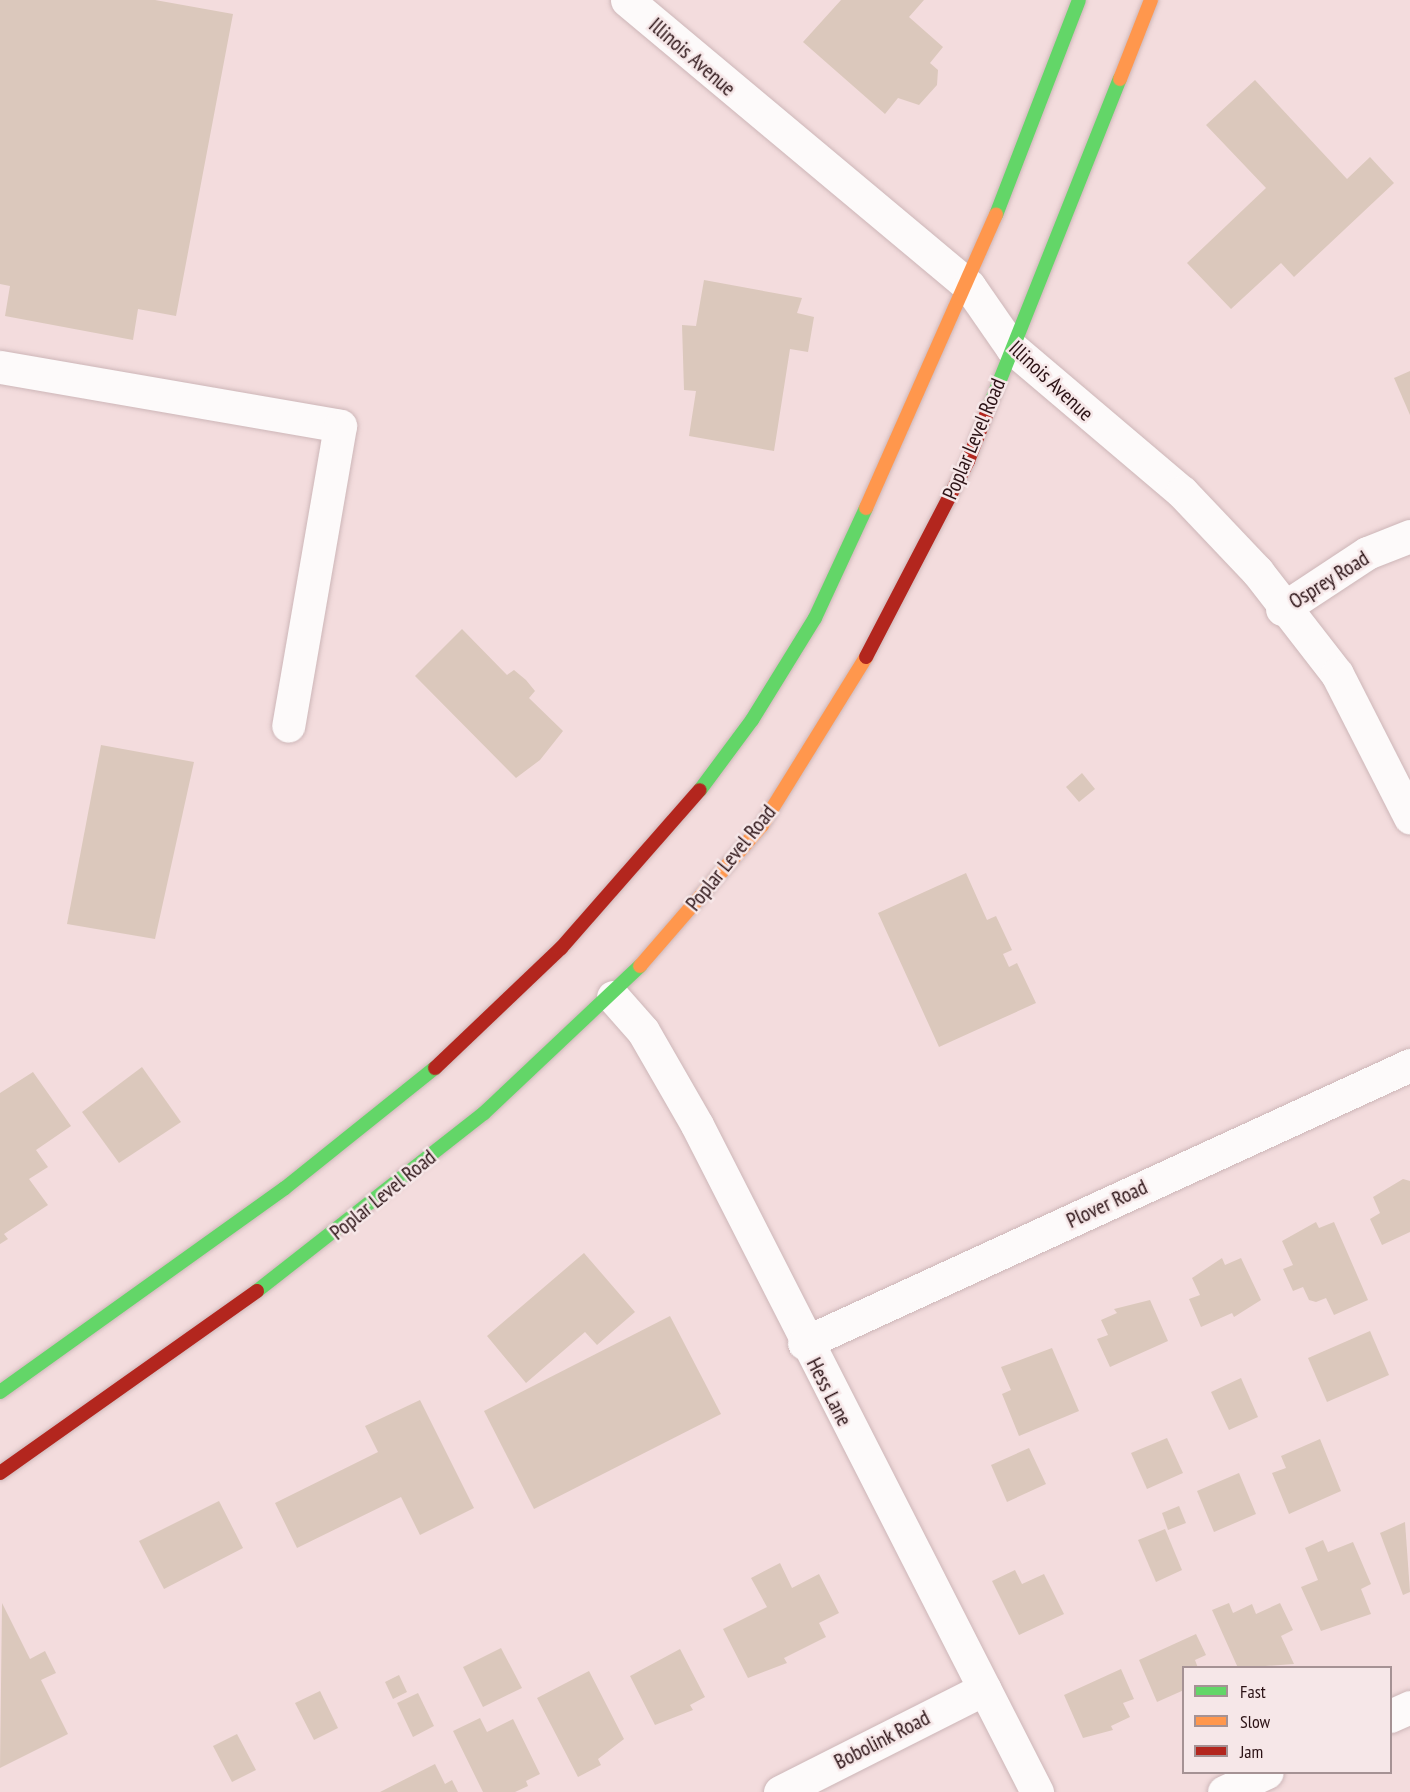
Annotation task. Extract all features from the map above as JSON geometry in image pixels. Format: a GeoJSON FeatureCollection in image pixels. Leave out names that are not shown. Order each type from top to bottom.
{"type":"FeatureCollection","features":[{"type":"Feature","properties":{"kind":"main road"},"geometry":{"type":"LineString","coordinates":[[0,1392],[285,1188],[412,1089],[561,948],[669,831],[752,720],[814,618],[969,286],[1079,0]]}},
{"type":"Feature","properties":{"kind":"main road","name":"Poplar Level Road"},"geometry":{"type":"LineString","coordinates":[[0,1473],[324,1243],[484,1113],[613,997],[762,825],[848,692],[968,461],[1151,0]]}},
{"type":"Feature","properties":{"kind":"street","name":"Illinois Avenue"},"geometry":{"type":"LineString","coordinates":[[627,0],[969,286],[1012,348],[1182,492],[1257,571],[1282,609],[1337,674],[1410,817]]}},
{"type":"Feature","properties":{"kind":"street"},"geometry":{"type":"LineString","coordinates":[[0,367],[340,426],[288,726]]}},
{"type":"Feature","properties":{"kind":"street","name":"Osprey Road"},"geometry":{"type":"LineString","coordinates":[[1282,609],[1367,553],[1410,536]]}},
{"type":"Feature","properties":{"kind":"street","name":"Hess Lane"},"geometry":{"type":"LineString","coordinates":[[613,997],[644,1031],[692,1115],[804,1343],[1037,1792]]}},
{"type":"Feature","properties":{"kind":"street","name":"Plover Road"},"geometry":{"type":"LineString","coordinates":[[804,1343],[1410,1065]]}},
{"type":"Feature","properties":{"kind":"street","name":"Bobolink Road"},"geometry":{"type":"LineString","coordinates":[[780,1792],[984,1689]]}},
{"type":"Feature","properties":{"kind":"street"},"geometry":{"type":"LineString","coordinates":[[1392,1715],[1410,1707]]}},
{"type":"Feature","properties":{"kind":"street"},"geometry":{"type":"LineString","coordinates":[[1224,1792],[1265,1774]]}},
{"type":"Feature","properties":{"kind":"building"},"geometry":{"type":"Polygon","coordinates":[[[0,0],[155,0],[233,14],[176,316],[138,309],[133,340],[5,316],[10,286],[0,284],[0,0]]]}},
{"type":"Feature","properties":{"kind":"building"},"geometry":{"type":"Polygon","coordinates":[[[841,0],[924,0],[909,17],[943,47],[930,63],[938,70],[937,85],[919,105],[898,98],[885,114],[803,42],[841,0]]]}},
{"type":"Feature","properties":{"kind":"building"},"geometry":{"type":"Polygon","coordinates":[[[1255,80],[1347,179],[1370,157],[1394,183],[1294,277],[1281,263],[1231,309],[1187,263],[1266,188],[1206,125],[1255,80]]]}},
{"type":"Feature","properties":{"kind":"building"},"geometry":{"type":"Polygon","coordinates":[[[704,280],[802,298],[797,313],[814,317],[808,352],[790,349],[774,451],[689,436],[696,391],[684,390],[682,325],[696,326],[704,280]]]}},
{"type":"Feature","properties":{"kind":"building"},"geometry":{"type":"Polygon","coordinates":[[[1410,371],[1410,415],[1394,378],[1410,371]]]}},
{"type":"Feature","properties":{"kind":"building"},"geometry":{"type":"Polygon","coordinates":[[[462,629],[507,675],[514,670],[526,680],[535,691],[529,698],[563,731],[540,760],[516,778],[415,676],[462,629]]]}},
{"type":"Feature","properties":{"kind":"building"},"geometry":{"type":"Polygon","coordinates":[[[101,745],[194,762],[155,939],[67,924],[101,745]]]}},
{"type":"Feature","properties":{"kind":"building"},"geometry":{"type":"Polygon","coordinates":[[[1082,773],[1095,789],[1079,802],[1066,787],[1082,773]]]}},
{"type":"Feature","properties":{"kind":"building"},"geometry":{"type":"Polygon","coordinates":[[[966,873],[987,920],[996,916],[1012,950],[1003,954],[1009,967],[1017,963],[1036,1003],[939,1047],[878,913],[966,873]]]}},
{"type":"Feature","properties":{"kind":"building"},"geometry":{"type":"Polygon","coordinates":[[[142,1067],[181,1122],[119,1163],[82,1112],[142,1067]]]}},
{"type":"Feature","properties":{"kind":"building"},"geometry":{"type":"Polygon","coordinates":[[[33,1072],[71,1126],[36,1150],[48,1167],[29,1179],[48,1205],[4,1234],[8,1239],[0,1244],[0,1093],[33,1072]]]}},
{"type":"Feature","properties":{"kind":"building"},"geometry":{"type":"Polygon","coordinates":[[[1403,1179],[1410,1181],[1410,1232],[1382,1245],[1370,1219],[1380,1213],[1373,1197],[1403,1179]]]}},
{"type":"Feature","properties":{"kind":"building"},"geometry":{"type":"Polygon","coordinates":[[[1316,1222],[1319,1228],[1334,1222],[1368,1300],[1334,1315],[1326,1298],[1316,1302],[1309,1300],[1303,1287],[1293,1291],[1283,1269],[1293,1265],[1282,1241],[1316,1222]]]}},
{"type":"Feature","properties":{"kind":"building"},"geometry":{"type":"Polygon","coordinates":[[[584,1253],[635,1312],[597,1345],[585,1332],[526,1383],[487,1336],[584,1253]]]}},
{"type":"Feature","properties":{"kind":"building"},"geometry":{"type":"Polygon","coordinates":[[[1222,1258],[1225,1265],[1241,1258],[1261,1300],[1234,1317],[1232,1313],[1201,1327],[1189,1299],[1200,1295],[1192,1278],[1222,1258]]]}},
{"type":"Feature","properties":{"kind":"building"},"geometry":{"type":"Polygon","coordinates":[[[1150,1300],[1168,1341],[1110,1367],[1097,1339],[1108,1335],[1101,1320],[1117,1313],[1114,1309],[1150,1300]]]}},
{"type":"Feature","properties":{"kind":"building"},"geometry":{"type":"Polygon","coordinates":[[[670,1316],[721,1414],[534,1509],[484,1411],[670,1316]]]}},
{"type":"Feature","properties":{"kind":"building"},"geometry":{"type":"Polygon","coordinates":[[[1370,1331],[1389,1375],[1327,1402],[1308,1358],[1370,1331]]]}},
{"type":"Feature","properties":{"kind":"building"},"geometry":{"type":"Polygon","coordinates":[[[1052,1348],[1079,1411],[1019,1436],[1002,1394],[1011,1390],[1001,1367],[1052,1348]]]}},
{"type":"Feature","properties":{"kind":"building"},"geometry":{"type":"Polygon","coordinates":[[[1241,1378],[1258,1417],[1229,1430],[1211,1392],[1241,1378]]]}},
{"type":"Feature","properties":{"kind":"building"},"geometry":{"type":"Polygon","coordinates":[[[420,1400],[474,1508],[420,1535],[401,1497],[297,1548],[275,1503],[378,1452],[365,1426],[420,1400]]]}},
{"type":"Feature","properties":{"kind":"building"},"geometry":{"type":"Polygon","coordinates":[[[1167,1438],[1183,1473],[1147,1489],[1131,1453],[1167,1438]]]}},
{"type":"Feature","properties":{"kind":"building"},"geometry":{"type":"Polygon","coordinates":[[[1320,1439],[1341,1491],[1289,1514],[1272,1473],[1286,1468],[1281,1456],[1320,1439]]]}},
{"type":"Feature","properties":{"kind":"building"},"geometry":{"type":"Polygon","coordinates":[[[1029,1448],[1046,1484],[1007,1502],[991,1465],[1029,1448]]]}},
{"type":"Feature","properties":{"kind":"building"},"geometry":{"type":"Polygon","coordinates":[[[1239,1473],[1256,1514],[1214,1532],[1197,1491],[1239,1473]]]}},
{"type":"Feature","properties":{"kind":"building"},"geometry":{"type":"Polygon","coordinates":[[[219,1501],[243,1548],[164,1589],[139,1541],[219,1501]]]}},
{"type":"Feature","properties":{"kind":"building"},"geometry":{"type":"Polygon","coordinates":[[[1179,1506],[1186,1523],[1168,1530],[1162,1513],[1179,1506]]]}},
{"type":"Feature","properties":{"kind":"building"},"geometry":{"type":"Polygon","coordinates":[[[1405,1522],[1410,1592],[1403,1595],[1380,1533],[1405,1522]]]}},
{"type":"Feature","properties":{"kind":"building"},"geometry":{"type":"Polygon","coordinates":[[[1165,1529],[1182,1570],[1156,1582],[1138,1540],[1165,1529]]]}},
{"type":"Feature","properties":{"kind":"building"},"geometry":{"type":"Polygon","coordinates":[[[1323,1540],[1328,1552],[1353,1542],[1371,1584],[1361,1589],[1371,1614],[1321,1631],[1301,1587],[1318,1580],[1305,1548],[1323,1540]]]}},
{"type":"Feature","properties":{"kind":"building"},"geometry":{"type":"Polygon","coordinates":[[[780,1563],[792,1588],[819,1574],[839,1613],[819,1623],[826,1637],[784,1658],[787,1663],[748,1678],[723,1629],[767,1607],[751,1578],[780,1563]]]}},
{"type":"Feature","properties":{"kind":"building"},"geometry":{"type":"Polygon","coordinates":[[[1015,1570],[1022,1584],[1044,1574],[1064,1614],[1019,1635],[992,1581],[1015,1570]]]}},
{"type":"Feature","properties":{"kind":"building"},"geometry":{"type":"Polygon","coordinates":[[[2,1603],[30,1659],[45,1651],[56,1673],[41,1680],[68,1734],[0,1768],[2,1603]]]}},
{"type":"Feature","properties":{"kind":"building"},"geometry":{"type":"Polygon","coordinates":[[[1229,1603],[1233,1613],[1252,1604],[1256,1614],[1280,1603],[1293,1630],[1281,1636],[1294,1664],[1237,1666],[1212,1610],[1229,1603]]]}},
{"type":"Feature","properties":{"kind":"building"},"geometry":{"type":"Polygon","coordinates":[[[1196,1634],[1206,1655],[1195,1660],[1197,1666],[1182,1666],[1182,1691],[1157,1702],[1139,1660],[1196,1634]]]}},
{"type":"Feature","properties":{"kind":"building"},"geometry":{"type":"Polygon","coordinates":[[[501,1648],[522,1688],[483,1707],[463,1667],[501,1648]]]}},
{"type":"Feature","properties":{"kind":"building"},"geometry":{"type":"Polygon","coordinates":[[[680,1649],[705,1697],[690,1705],[693,1710],[655,1725],[630,1676],[680,1649]]]}},
{"type":"Feature","properties":{"kind":"building"},"geometry":{"type":"Polygon","coordinates":[[[1121,1669],[1134,1699],[1123,1703],[1130,1717],[1111,1726],[1113,1730],[1083,1738],[1064,1695],[1121,1669]]]}},
{"type":"Feature","properties":{"kind":"building"},"geometry":{"type":"Polygon","coordinates":[[[589,1671],[624,1739],[598,1759],[601,1765],[578,1777],[537,1698],[589,1671]]]}},
{"type":"Feature","properties":{"kind":"building"},"geometry":{"type":"Polygon","coordinates":[[[399,1675],[407,1692],[393,1699],[385,1682],[399,1675]]]}},
{"type":"Feature","properties":{"kind":"building"},"geometry":{"type":"Polygon","coordinates":[[[320,1691],[338,1728],[314,1740],[295,1703],[320,1691]]]}},
{"type":"Feature","properties":{"kind":"building"},"geometry":{"type":"Polygon","coordinates":[[[418,1693],[434,1726],[413,1737],[397,1703],[418,1693]]]}},
{"type":"Feature","properties":{"kind":"building"},"geometry":{"type":"Polygon","coordinates":[[[480,1718],[487,1732],[513,1719],[540,1774],[526,1781],[528,1786],[515,1792],[483,1792],[453,1731],[480,1718]]]}},
{"type":"Feature","properties":{"kind":"building"},"geometry":{"type":"Polygon","coordinates":[[[237,1734],[256,1770],[232,1782],[213,1746],[237,1734]]]}},
{"type":"Feature","properties":{"kind":"building"},"geometry":{"type":"Polygon","coordinates":[[[435,1764],[445,1784],[452,1780],[458,1792],[380,1792],[435,1764]]]}},
{"type":"Feature","properties":{"kind":"traffic: fast"},"geometry":{"type":"LineString","coordinates":[[996,215],[1079,0]]}},
{"type":"Feature","properties":{"kind":"traffic: fast"},"geometry":{"type":"LineString","coordinates":[[990,405],[1120,79]]}},
{"type":"Feature","properties":{"kind":"traffic: fast"},"geometry":{"type":"LineString","coordinates":[[700,790],[752,720],[815,618],[866,508]]}},
{"type":"Feature","properties":{"kind":"traffic: fast"},"geometry":{"type":"LineString","coordinates":[[257,1291],[484,1113],[640,966]]}},
{"type":"Feature","properties":{"kind":"traffic: fast"},"geometry":{"type":"LineString","coordinates":[[0,1392],[285,1188],[435,1068]]}},
{"type":"Feature","properties":{"kind":"traffic: slow"},"geometry":{"type":"LineString","coordinates":[[1120,79],[1151,0]]}},
{"type":"Feature","properties":{"kind":"traffic: slow"},"geometry":{"type":"LineString","coordinates":[[866,508],[996,215]]}},
{"type":"Feature","properties":{"kind":"traffic: slow"},"geometry":{"type":"LineString","coordinates":[[640,966],[762,825],[866,657]]}},
{"type":"Feature","properties":{"kind":"traffic: jam"},"geometry":{"type":"LineString","coordinates":[[866,657],[968,461],[990,405]]}},
{"type":"Feature","properties":{"kind":"traffic: jam"},"geometry":{"type":"LineString","coordinates":[[435,1068],[561,948],[700,790]]}},
{"type":"Feature","properties":{"kind":"traffic: jam"},"geometry":{"type":"LineString","coordinates":[[0,1473],[257,1291]]}}]}
